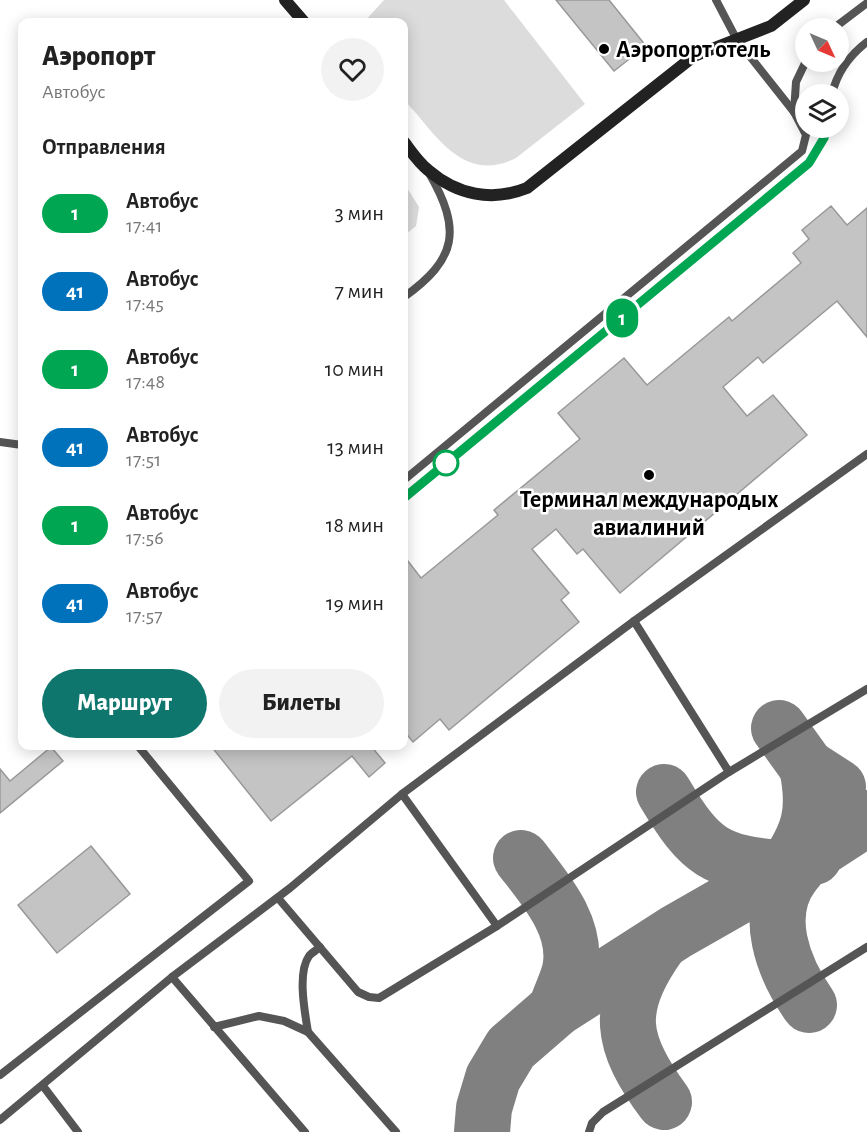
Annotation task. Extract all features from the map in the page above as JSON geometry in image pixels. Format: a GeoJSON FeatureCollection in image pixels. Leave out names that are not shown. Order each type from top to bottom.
{"type":"FeatureCollection","features":[{"type":"Feature","properties":{"kind":"main road"},"geometry":{"type":"LineString","coordinates":[[285,0],[301,18]]}},
{"type":"Feature","properties":{"kind":"main road"},"geometry":{"type":"LineString","coordinates":[[408,147],[427,169],[459,188],[485,196],[499,197],[527,188],[694,56],[771,26],[804,0]]}},
{"type":"Feature","properties":{"kind":"lane"},"geometry":{"type":"LineString","coordinates":[[408,477],[802,151],[806,135],[794,112],[737,40],[716,0]]}},
{"type":"Feature","properties":{"kind":"lane"},"geometry":{"type":"LineString","coordinates":[[847,18],[867,3]]}},
{"type":"Feature","properties":{"kind":"lane"},"geometry":{"type":"LineString","coordinates":[[834,84],[853,53],[867,42]]}},
{"type":"Feature","properties":{"kind":"lane"},"geometry":{"type":"LineString","coordinates":[[794,112],[796,82],[801,72]]}},
{"type":"Feature","properties":{"kind":"lane"},"geometry":{"type":"LineString","coordinates":[[408,495],[809,163],[824,138]]}},
{"type":"Feature","properties":{"kind":"lane"},"geometry":{"type":"LineString","coordinates":[[408,294],[439,267],[448,250],[448,220],[442,199],[427,169]]}},
{"type":"Feature","properties":{"kind":"lane"},"geometry":{"type":"LineString","coordinates":[[408,297],[413,290]]}},
{"type":"Feature","properties":{"kind":"lane"},"geometry":{"type":"LineString","coordinates":[[0,442],[18,445]]}},
{"type":"Feature","properties":{"kind":"lane"},"geometry":{"type":"LineString","coordinates":[[0,1120],[172,978],[278,898],[402,794],[634,621],[867,454]]}},
{"type":"Feature","properties":{"kind":"lane"},"geometry":{"type":"LineString","coordinates":[[634,621],[729,772]]}},
{"type":"Feature","properties":{"kind":"lane"},"geometry":{"type":"LineString","coordinates":[[278,898],[358,992],[379,998],[497,926],[729,772],[867,689]]}},
{"type":"Feature","properties":{"kind":"lane"},"geometry":{"type":"LineString","coordinates":[[0,1075],[249,881],[141,750]]}},
{"type":"Feature","properties":{"kind":"lane"},"geometry":{"type":"LineString","coordinates":[[402,794],[497,926]]}},
{"type":"Feature","properties":{"kind":"lane"},"geometry":{"type":"LineString","coordinates":[[308,1032],[304,1010],[303,974],[309,956],[320,947]]}},
{"type":"Feature","properties":{"kind":"lane"},"geometry":{"type":"LineString","coordinates":[[589,1132],[592,1123],[603,1112],[867,947]]}},
{"type":"Feature","properties":{"kind":"lane"},"geometry":{"type":"LineString","coordinates":[[172,978],[304,1132]]}},
{"type":"Feature","properties":{"kind":"lane"},"geometry":{"type":"LineString","coordinates":[[214,1027],[259,1016],[284,1021],[308,1032],[396,1132]]}},
{"type":"Feature","properties":{"kind":"lane"},"geometry":{"type":"LineString","coordinates":[[43,1086],[78,1132]]}},
{"type":"Feature","properties":{"kind":"shaded area"},"geometry":{"type":"Polygon","coordinates":[[[384,0],[504,0],[585,104],[516,158],[487,166],[474,163],[450,151],[408,104],[408,18],[368,18],[384,0]]]}},
{"type":"Feature","properties":{"kind":"shaded area"},"geometry":{"type":"Polygon","coordinates":[[[408,189],[419,207],[416,226],[408,232],[408,189]]]}},
{"type":"Feature","properties":{"kind":"building"},"geometry":{"type":"Polygon","coordinates":[[[556,0],[609,0],[646,46],[614,71],[556,0]]]}},
{"type":"Feature","properties":{"kind":"building","name":"Терминал международых авиалиний"},"geometry":{"type":"Polygon","coordinates":[[[831,206],[847,225],[867,208],[867,337],[837,301],[763,363],[758,357],[723,387],[747,416],[773,395],[807,435],[620,593],[583,549],[577,554],[556,529],[532,549],[569,593],[561,600],[579,622],[449,730],[440,719],[413,742],[408,736],[408,561],[421,578],[498,515],[494,510],[580,439],[558,413],[624,358],[647,385],[729,317],[732,321],[801,263],[793,253],[809,239],[802,230],[831,206]]]}},
{"type":"Feature","properties":{"kind":"building"},"geometry":{"type":"Polygon","coordinates":[[[47,750],[54,750],[63,761],[0,813],[0,769],[10,781],[47,750]]]}},
{"type":"Feature","properties":{"kind":"building"},"geometry":{"type":"Polygon","coordinates":[[[214,750],[374,750],[385,763],[369,777],[352,756],[271,821],[214,750]]]}},
{"type":"Feature","properties":{"kind":"building"},"geometry":{"type":"Polygon","coordinates":[[[91,846],[130,894],[57,953],[18,905],[91,846]]]}},
{"type":"Feature","properties":{"kind":"taxiway"},"geometry":{"type":"LineString","coordinates":[[779,728],[807,767],[838,787]]}},
{"type":"Feature","properties":{"kind":"taxiway"},"geometry":{"type":"LineString","coordinates":[[664,792],[689,829],[712,851],[742,863],[785,869],[800,844],[809,821],[811,796],[807,767]]}},
{"type":"Feature","properties":{"kind":"taxiway"},"geometry":{"type":"LineString","coordinates":[[482,1132],[484,1108],[493,1078],[511,1048],[556,1009],[676,932],[804,859],[867,818]]}},
{"type":"Feature","properties":{"kind":"taxiway"},"geometry":{"type":"LineString","coordinates":[[809,1005],[791,975],[784,958],[778,923],[779,906],[784,890],[800,865],[814,857]]}},
{"type":"Feature","properties":{"kind":"taxiway"},"geometry":{"type":"LineString","coordinates":[[521,858],[558,910],[570,939],[570,970],[556,1009]]}},
{"type":"Feature","properties":{"kind":"taxiway"},"geometry":{"type":"LineString","coordinates":[[658,946],[634,988],[629,1007],[628,1025],[631,1043],[638,1061],[664,1102]]}},
{"type":"Feature","properties":{"kind":"bus line","name":"1"},"geometry":{"type":"LineString","coordinates":[[408,495],[809,163],[824,138]]}},
{"type":"Feature","properties":{"kind":"place","name":"Аэропорт отель"},"geometry":{"type":"Point","coordinates":[604,49]}},
{"type":"Feature","properties":{"kind":"place","name":"Терминал международых авиалиний"},"geometry":{"type":"Point","coordinates":[649,475]}}]}
